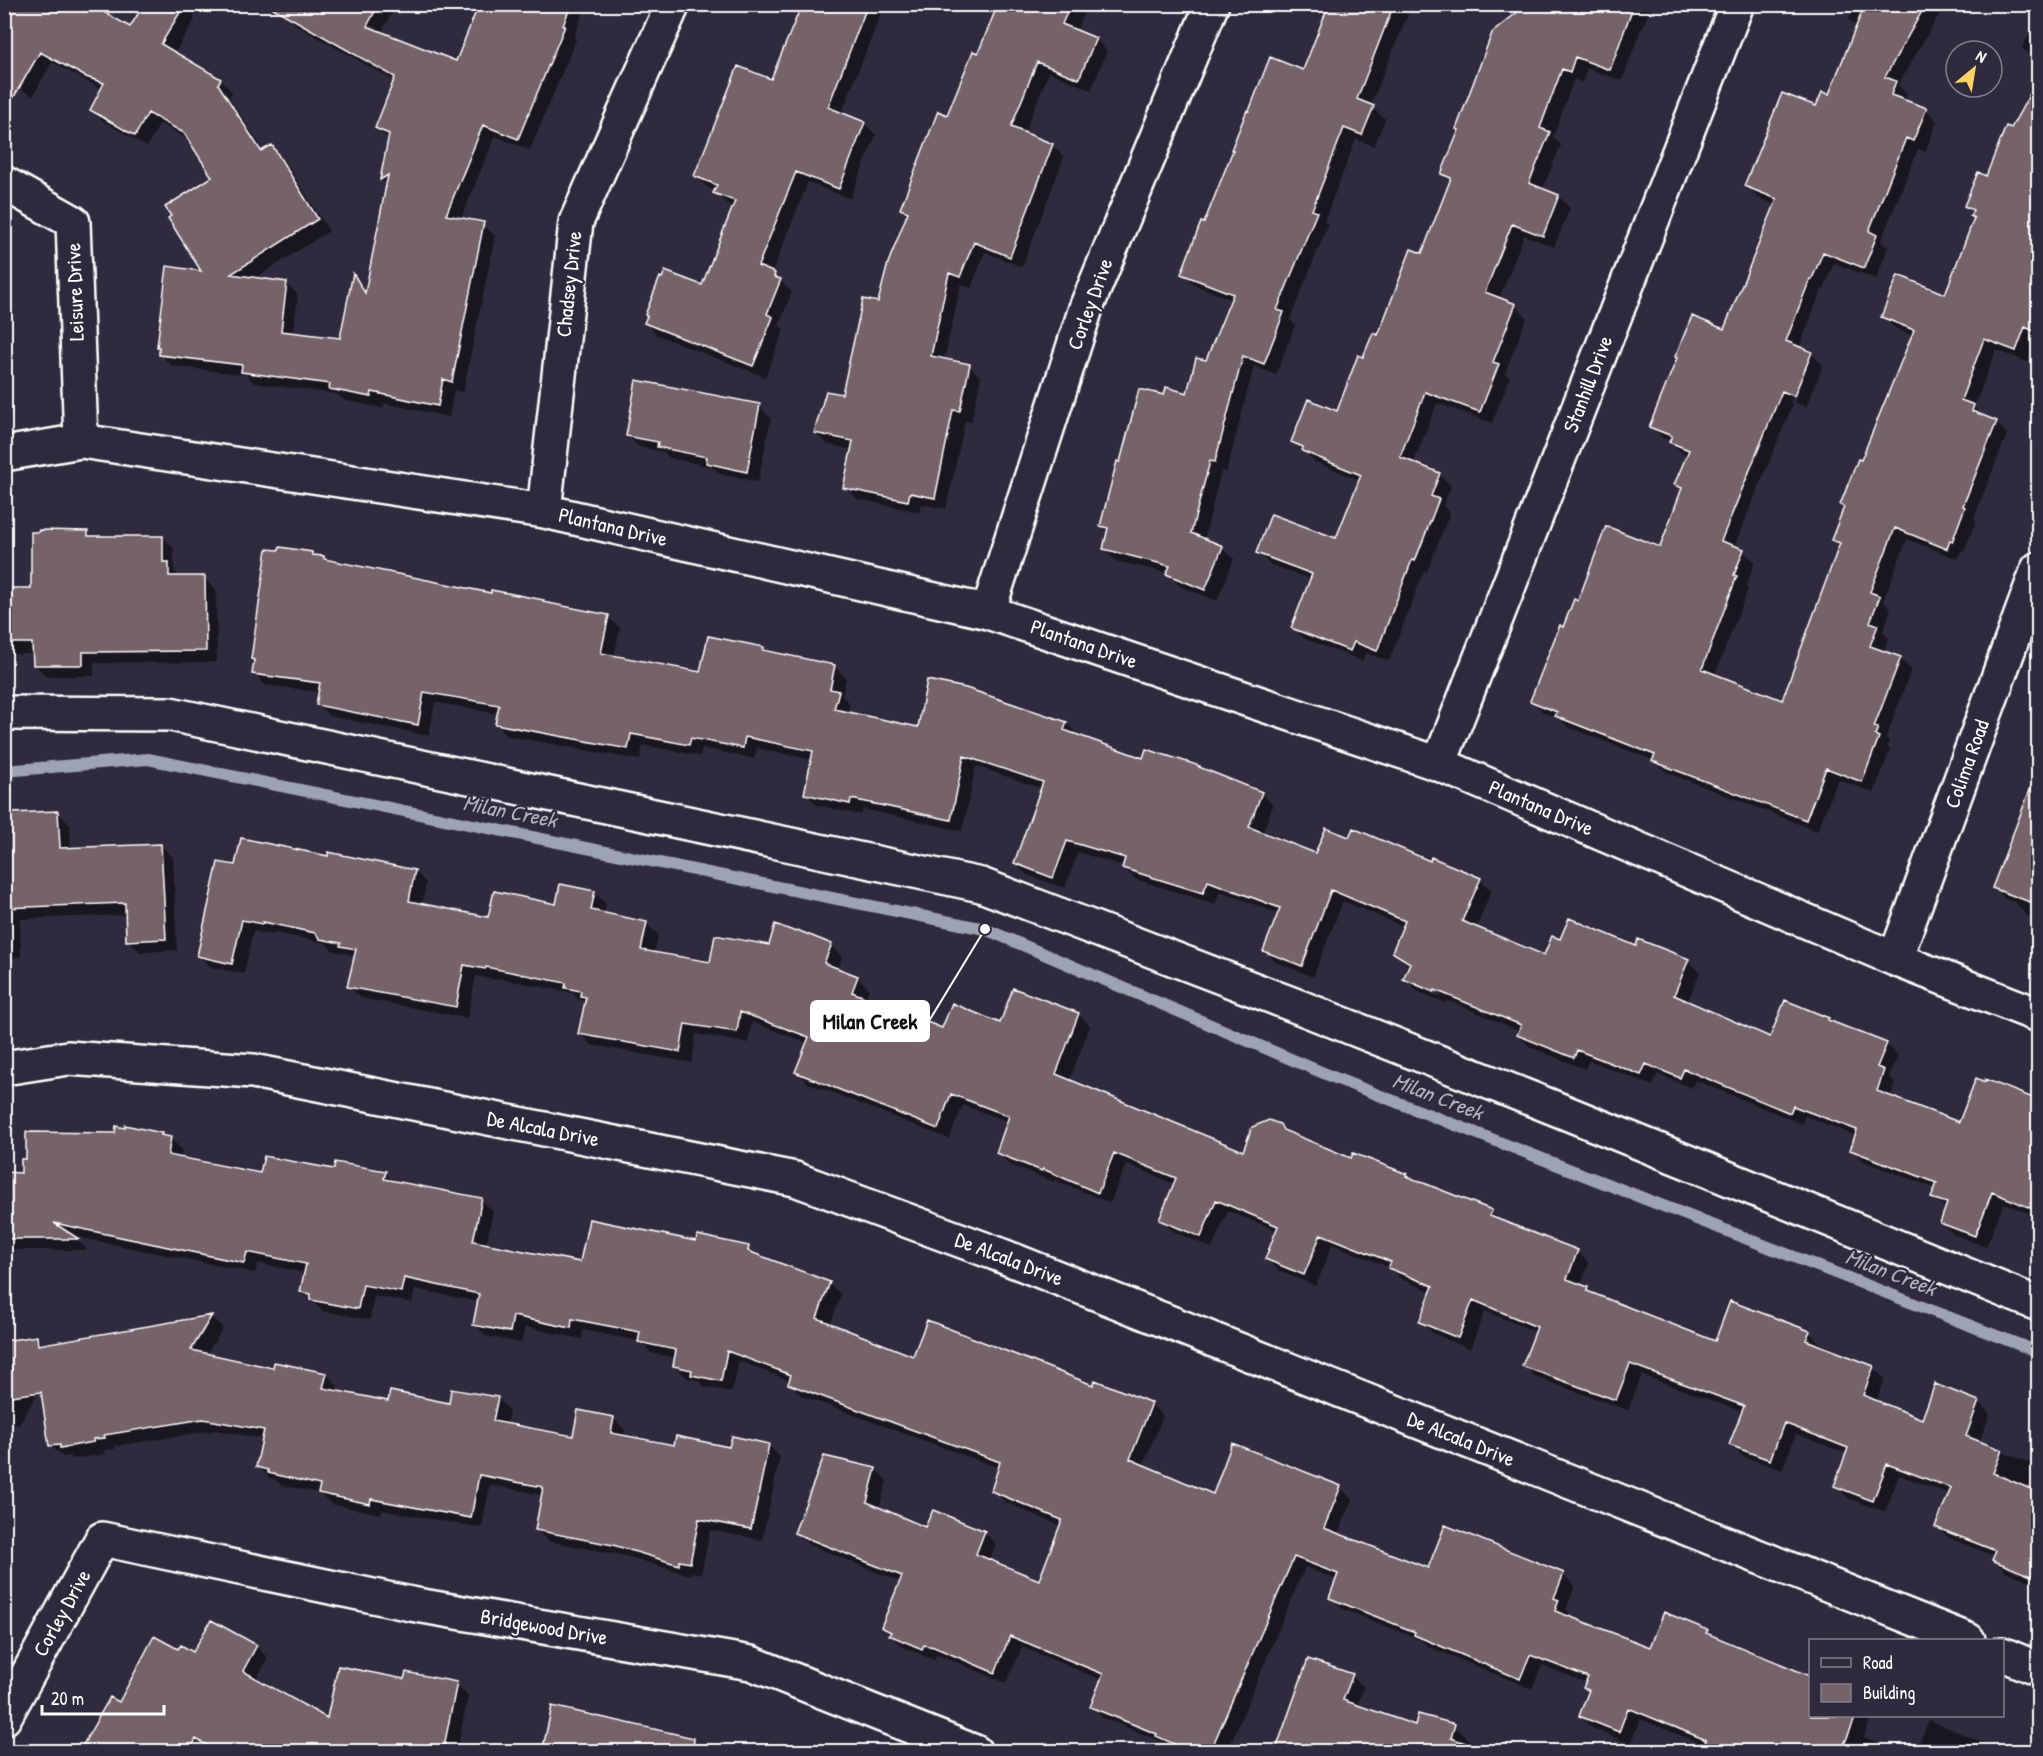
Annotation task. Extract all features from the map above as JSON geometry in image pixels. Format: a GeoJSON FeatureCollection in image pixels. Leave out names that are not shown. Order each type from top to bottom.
{"type":"FeatureCollection","features":[{"type":"Feature","properties":{"kind":"street","name":"Chadsey Drive"},"geometry":{"type":"LineString","coordinates":[[544,511],[576,222],[673,4]]}},
{"type":"Feature","properties":{"kind":"street","name":"Corley Drive"},"geometry":{"type":"LineString","coordinates":[[988,612],[1086,308],[1212,4]]}},
{"type":"Feature","properties":{"kind":"street","name":"Stanhill Drive"},"geometry":{"type":"LineString","coordinates":[[1438,764],[1737,4]]}},
{"type":"Feature","properties":{"kind":"street","name":"Leisure Drive"},"geometry":{"type":"LineString","coordinates":[[4,183],[73,222],[81,441]]}},
{"type":"Feature","properties":{"kind":"street","name":"Plantana Drive"},"geometry":{"type":"LineString","coordinates":[[4,454],[81,441],[544,511],[988,612],[1438,764],[1895,959],[2038,1016]]}},
{"type":"Feature","properties":{"kind":"street","name":"Colima Road"},"geometry":{"type":"LineString","coordinates":[[1895,959],[2038,569]]}},
{"type":"Feature","properties":{"kind":"street"},"geometry":{"type":"LineString","coordinates":[[4,713],[170,714],[981,885],[1502,1087],[2038,1304]]}},
{"type":"Feature","properties":{"kind":"street","name":"De Alcala Drive"},"geometry":{"type":"LineString","coordinates":[[4,1068],[68,1058],[253,1071],[795,1179],[1017,1262],[1963,1639]]}},
{"type":"Feature","properties":{"kind":"street","name":"Corley Drive"},"geometry":{"type":"LineString","coordinates":[[4,1718],[102,1539]]}},
{"type":"Feature","properties":{"kind":"street","name":"Bridgewood Drive"},"geometry":{"type":"LineString","coordinates":[[102,1539],[411,1604],[751,1663],[975,1752]]}},
{"type":"Feature","properties":{"kind":"street"},"geometry":{"type":"LineString","coordinates":[[2004,1655],[2038,1669]]}},
{"type":"Feature","properties":{"kind":"building"},"geometry":{"type":"Polygon","coordinates":[[[11,4],[90,4],[130,27],[144,4],[185,4],[161,44],[221,79],[218,84],[261,151],[272,145],[318,219],[231,274],[287,282],[281,331],[340,338],[353,273],[365,293],[388,175],[380,180],[389,134],[375,128],[395,77],[266,4],[379,4],[367,26],[456,61],[479,4],[571,4],[563,26],[565,26],[518,139],[483,125],[446,215],[484,222],[452,382],[443,379],[438,406],[372,392],[371,397],[329,389],[330,384],[241,372],[242,365],[159,355],[159,347],[157,347],[167,266],[201,271],[168,218],[171,216],[165,207],[212,177],[184,133],[148,113],[135,136],[90,110],[104,83],[86,77],[40,52],[4,114],[4,16],[11,4]]]}},
{"type":"Feature","properties":{"kind":"building"},"geometry":{"type":"Polygon","coordinates":[[[802,4],[868,4],[828,107],[865,122],[839,189],[796,172],[758,266],[775,273],[774,277],[781,279],[767,314],[773,317],[753,366],[644,323],[647,316],[645,315],[660,277],[662,278],[665,271],[702,285],[735,201],[713,193],[717,185],[694,176],[738,66],[771,79],[802,4]]]}},
{"type":"Feature","properties":{"kind":"building"},"geometry":{"type":"Polygon","coordinates":[[[998,4],[1071,4],[1062,24],[1096,38],[1079,79],[1037,62],[1011,127],[1053,144],[1010,257],[974,242],[960,277],[949,273],[931,356],[970,364],[960,411],[953,410],[935,498],[910,493],[908,501],[843,488],[853,441],[814,433],[826,391],[842,394],[863,299],[878,302],[888,263],[908,212],[900,209],[938,111],[947,115],[973,51],[978,53],[998,4]]]}},
{"type":"Feature","properties":{"kind":"building"},"geometry":{"type":"Polygon","coordinates":[[[1329,4],[1394,4],[1357,99],[1374,106],[1362,135],[1344,128],[1312,210],[1317,212],[1277,310],[1284,312],[1264,364],[1243,356],[1215,462],[1210,461],[1191,533],[1223,546],[1205,590],[1166,574],[1170,566],[1103,549],[1108,528],[1100,526],[1139,389],[1164,395],[1166,387],[1187,393],[1196,358],[1206,360],[1233,294],[1181,274],[1201,222],[1204,223],[1233,150],[1231,150],[1270,57],[1303,70],[1329,4]]]}},
{"type":"Feature","properties":{"kind":"building"},"geometry":{"type":"Polygon","coordinates":[[[1527,4],[1634,4],[1610,70],[1575,57],[1570,72],[1562,69],[1540,128],[1550,132],[1529,183],[1559,195],[1543,236],[1512,224],[1485,292],[1516,304],[1493,362],[1499,364],[1480,412],[1425,392],[1400,457],[1440,473],[1431,496],[1439,499],[1415,561],[1412,560],[1377,651],[1354,642],[1350,651],[1291,628],[1312,574],[1256,553],[1271,514],[1336,538],[1361,475],[1302,451],[1303,447],[1291,442],[1308,399],[1337,411],[1358,355],[1363,357],[1373,333],[1378,335],[1411,249],[1422,253],[1451,178],[1441,174],[1459,130],[1456,129],[1492,33],[1527,4]]]}},
{"type":"Feature","properties":{"kind":"building"},"geometry":{"type":"Polygon","coordinates":[[[1865,4],[1926,4],[1885,77],[1896,81],[1891,95],[1927,108],[1913,141],[1906,138],[1869,231],[1877,235],[1864,268],[1823,252],[1812,279],[1810,279],[1786,341],[1812,352],[1794,396],[1782,391],[1721,541],[1744,549],[1734,575],[1737,576],[1702,669],[1782,700],[1840,543],[1831,540],[1844,507],[1840,505],[1858,459],[1861,460],[1914,330],[1881,317],[1898,275],[1945,294],[1974,218],[1970,216],[1973,210],[1964,206],[1978,172],[1986,176],[2006,126],[2011,128],[2038,79],[2038,333],[2025,327],[2016,351],[1984,339],[1961,400],[1974,405],[1972,411],[1997,421],[1963,506],[1965,507],[1952,542],[1950,540],[1947,549],[1895,528],[1870,592],[1880,596],[1870,622],[1878,625],[1870,646],[1901,657],[1874,727],[1878,728],[1875,735],[1879,737],[1862,782],[1826,768],[1806,820],[1652,761],[1655,755],[1555,716],[1557,712],[1530,701],[1560,625],[1563,627],[1574,599],[1578,601],[1606,526],[1660,547],[1682,488],[1674,485],[1689,450],[1669,442],[1672,436],[1649,427],[1677,358],[1675,357],[1692,316],[1724,329],[1777,199],[1744,186],[1782,93],[1816,106],[1822,92],[1829,94],[1865,4]]]}},
{"type":"Feature","properties":{"kind":"building"},"geometry":{"type":"Polygon","coordinates":[[[636,380],[760,404],[747,472],[706,463],[707,457],[657,447],[658,442],[626,436],[636,380]]]}},
{"type":"Feature","properties":{"kind":"building"},"geometry":{"type":"Polygon","coordinates":[[[39,530],[88,531],[88,536],[163,536],[163,562],[169,562],[169,576],[205,576],[206,651],[83,652],[83,665],[33,665],[32,643],[4,643],[4,588],[31,588],[31,532],[39,532],[39,530]]]}},
{"type":"Feature","properties":{"kind":"building"},"geometry":{"type":"Polygon","coordinates":[[[280,547],[312,552],[312,555],[324,556],[324,559],[491,593],[491,590],[544,600],[543,602],[609,615],[601,653],[700,672],[708,636],[835,665],[830,689],[839,691],[834,709],[918,727],[927,680],[966,688],[1067,722],[1064,730],[1143,758],[1146,749],[1200,766],[1262,792],[1249,827],[1315,853],[1326,828],[1349,837],[1353,828],[1430,861],[1431,857],[1481,878],[1462,921],[1544,955],[1552,936],[1560,939],[1569,918],[1636,946],[1638,939],[1689,959],[1674,995],[1770,1037],[1785,1000],[1887,1043],[1877,1067],[1884,1070],[1877,1091],[1959,1122],[1976,1078],[1985,1082],[1985,1079],[2038,1100],[2038,1211],[1992,1192],[1975,1236],[1940,1223],[1947,1203],[1931,1198],[1937,1183],[1850,1150],[1857,1130],[1793,1106],[1790,1113],[1684,1069],[1680,1078],[1646,1064],[1641,1075],[1577,1050],[1574,1058],[1517,1035],[1521,1025],[1403,979],[1410,963],[1392,952],[1405,921],[1331,890],[1302,966],[1263,951],[1280,908],[1208,881],[1203,893],[1122,868],[1125,858],[1067,841],[1053,878],[1014,863],[1043,782],[964,756],[951,820],[851,799],[850,804],[804,794],[813,751],[745,737],[743,748],[691,738],[689,745],[631,734],[628,749],[495,724],[499,705],[424,692],[418,725],[316,705],[320,683],[252,674],[254,660],[251,659],[267,549],[279,550],[280,547]]]}},
{"type":"Feature","properties":{"kind":"building"},"geometry":{"type":"Polygon","coordinates":[[[2036,774],[2038,775],[2038,905],[1992,888],[2036,774]]]}},
{"type":"Feature","properties":{"kind":"building"},"geometry":{"type":"Polygon","coordinates":[[[58,811],[60,848],[161,844],[166,939],[126,941],[125,903],[4,908],[4,822],[10,821],[10,813],[58,811]]]}},
{"type":"Feature","properties":{"kind":"building"},"geometry":{"type":"Polygon","coordinates":[[[241,838],[328,856],[328,852],[415,870],[409,901],[488,917],[494,891],[556,904],[560,884],[595,891],[591,910],[647,922],[641,950],[710,962],[715,935],[769,945],[775,924],[832,944],[824,963],[858,976],[852,992],[942,1028],[952,1003],[1000,1023],[1013,988],[1079,1013],[1056,1074],[1243,1151],[1252,1127],[1269,1120],[1280,1124],[1283,1130],[1351,1158],[1353,1153],[1407,1174],[1406,1176],[1492,1210],[1490,1216],[1578,1250],[1567,1279],[1588,1287],[1587,1291],[1715,1341],[1730,1301],[1810,1331],[1806,1340],[1874,1366],[1863,1395],[1922,1419],[1935,1384],[1979,1401],[1966,1436],[2002,1450],[1993,1473],[2038,1492],[2038,1579],[1992,1560],[1996,1551],[1935,1527],[1951,1488],[1887,1464],[1873,1501],[1834,1486],[1848,1448],[1784,1423],[1770,1460],[1729,1445],[1744,1406],[1630,1364],[1616,1400],[1522,1366],[1537,1327],[1473,1300],[1458,1338],[1419,1322],[1433,1286],[1388,1268],[1391,1262],[1321,1234],[1304,1275],[1265,1259],[1278,1226],[1216,1200],[1201,1237],[1159,1220],[1176,1178],[1114,1153],[1098,1193],[1043,1169],[1042,1171],[996,1153],[1009,1116],[951,1094],[938,1129],[795,1072],[809,1037],[740,1012],[737,1032],[685,1024],[680,1052],[578,1034],[586,997],[580,996],[581,991],[565,988],[566,983],[486,967],[485,969],[464,965],[456,1007],[347,987],[356,949],[320,939],[315,933],[263,922],[263,924],[242,920],[232,964],[197,956],[218,862],[235,865],[241,838]]]}},
{"type":"Feature","properties":{"kind":"building"},"geometry":{"type":"Polygon","coordinates":[[[125,1125],[171,1137],[168,1155],[260,1173],[264,1156],[334,1169],[335,1162],[386,1171],[384,1179],[482,1198],[473,1241],[580,1262],[589,1219],[696,1241],[697,1235],[749,1246],[748,1251],[830,1282],[817,1318],[913,1356],[927,1320],[1093,1385],[1095,1380],[1152,1403],[1130,1459],[1213,1494],[1232,1443],[1341,1486],[1324,1528],[1428,1568],[1445,1525],[1564,1573],[1554,1598],[1559,1600],[1555,1611],[1650,1647],[1664,1612],[1708,1630],[1706,1633],[1809,1676],[1809,1717],[1856,1717],[1841,1752],[1701,1752],[1706,1740],[1628,1708],[1619,1732],[1579,1716],[1589,1690],[1583,1688],[1588,1677],[1530,1655],[1520,1679],[1414,1635],[1415,1632],[1329,1598],[1338,1574],[1294,1557],[1210,1752],[1192,1752],[1156,1736],[1157,1734],[1090,1707],[1103,1674],[1010,1636],[995,1673],[934,1647],[924,1645],[922,1649],[889,1635],[891,1632],[881,1627],[902,1576],[794,1533],[824,1456],[876,1468],[867,1502],[925,1527],[933,1510],[985,1531],[976,1554],[1039,1580],[1062,1520],[991,1491],[1000,1462],[788,1384],[791,1375],[727,1351],[721,1381],[691,1375],[692,1370],[673,1366],[676,1350],[638,1342],[640,1332],[572,1319],[571,1328],[513,1316],[510,1332],[473,1325],[479,1294],[404,1278],[401,1292],[363,1285],[358,1309],[310,1300],[311,1294],[300,1292],[306,1264],[247,1252],[244,1263],[54,1223],[79,1239],[5,1239],[4,1172],[21,1173],[21,1159],[26,1159],[26,1132],[115,1133],[116,1126],[125,1128],[125,1125]]]}},
{"type":"Feature","properties":{"kind":"building"},"geometry":{"type":"Polygon","coordinates":[[[212,1315],[191,1350],[273,1368],[274,1362],[327,1373],[323,1388],[388,1401],[390,1391],[449,1403],[451,1389],[498,1397],[493,1421],[573,1436],[578,1410],[614,1417],[611,1433],[674,1445],[676,1436],[729,1447],[732,1436],[769,1444],[751,1529],[699,1519],[690,1563],[679,1561],[679,1565],[613,1545],[535,1530],[543,1487],[479,1475],[471,1518],[371,1499],[370,1504],[318,1493],[320,1485],[268,1473],[268,1470],[256,1467],[264,1430],[203,1419],[104,1435],[105,1438],[93,1439],[94,1442],[60,1448],[60,1445],[49,1446],[41,1392],[4,1397],[4,1341],[37,1336],[38,1345],[212,1315]]]}},
{"type":"Feature","properties":{"kind":"building"},"geometry":{"type":"Polygon","coordinates":[[[211,1620],[257,1645],[243,1671],[327,1718],[338,1666],[404,1679],[406,1672],[457,1682],[443,1752],[219,1752],[196,1739],[189,1752],[79,1752],[110,1697],[119,1702],[154,1636],[178,1649],[181,1645],[193,1652],[211,1620]]]}},
{"type":"Feature","properties":{"kind":"building"},"geometry":{"type":"Polygon","coordinates":[[[1308,1659],[1353,1674],[1343,1700],[1415,1725],[1418,1714],[1455,1724],[1451,1738],[1477,1747],[1476,1752],[1275,1752],[1308,1659]]]}},
{"type":"Feature","properties":{"kind":"building"},"geometry":{"type":"Polygon","coordinates":[[[552,1706],[694,1738],[693,1752],[542,1752],[552,1706]]]}},
{"type":"Feature","properties":{"kind":"waterway","name":"Milan Creek"},"geometry":{"type":"LineString","coordinates":[[4,771],[148,759],[985,929],[1340,1080],[2038,1352]]}},
{"type":"Feature","properties":{"kind":"place","name":"Milan Creek"},"geometry":{"type":"Point","coordinates":[985,929]}}]}
